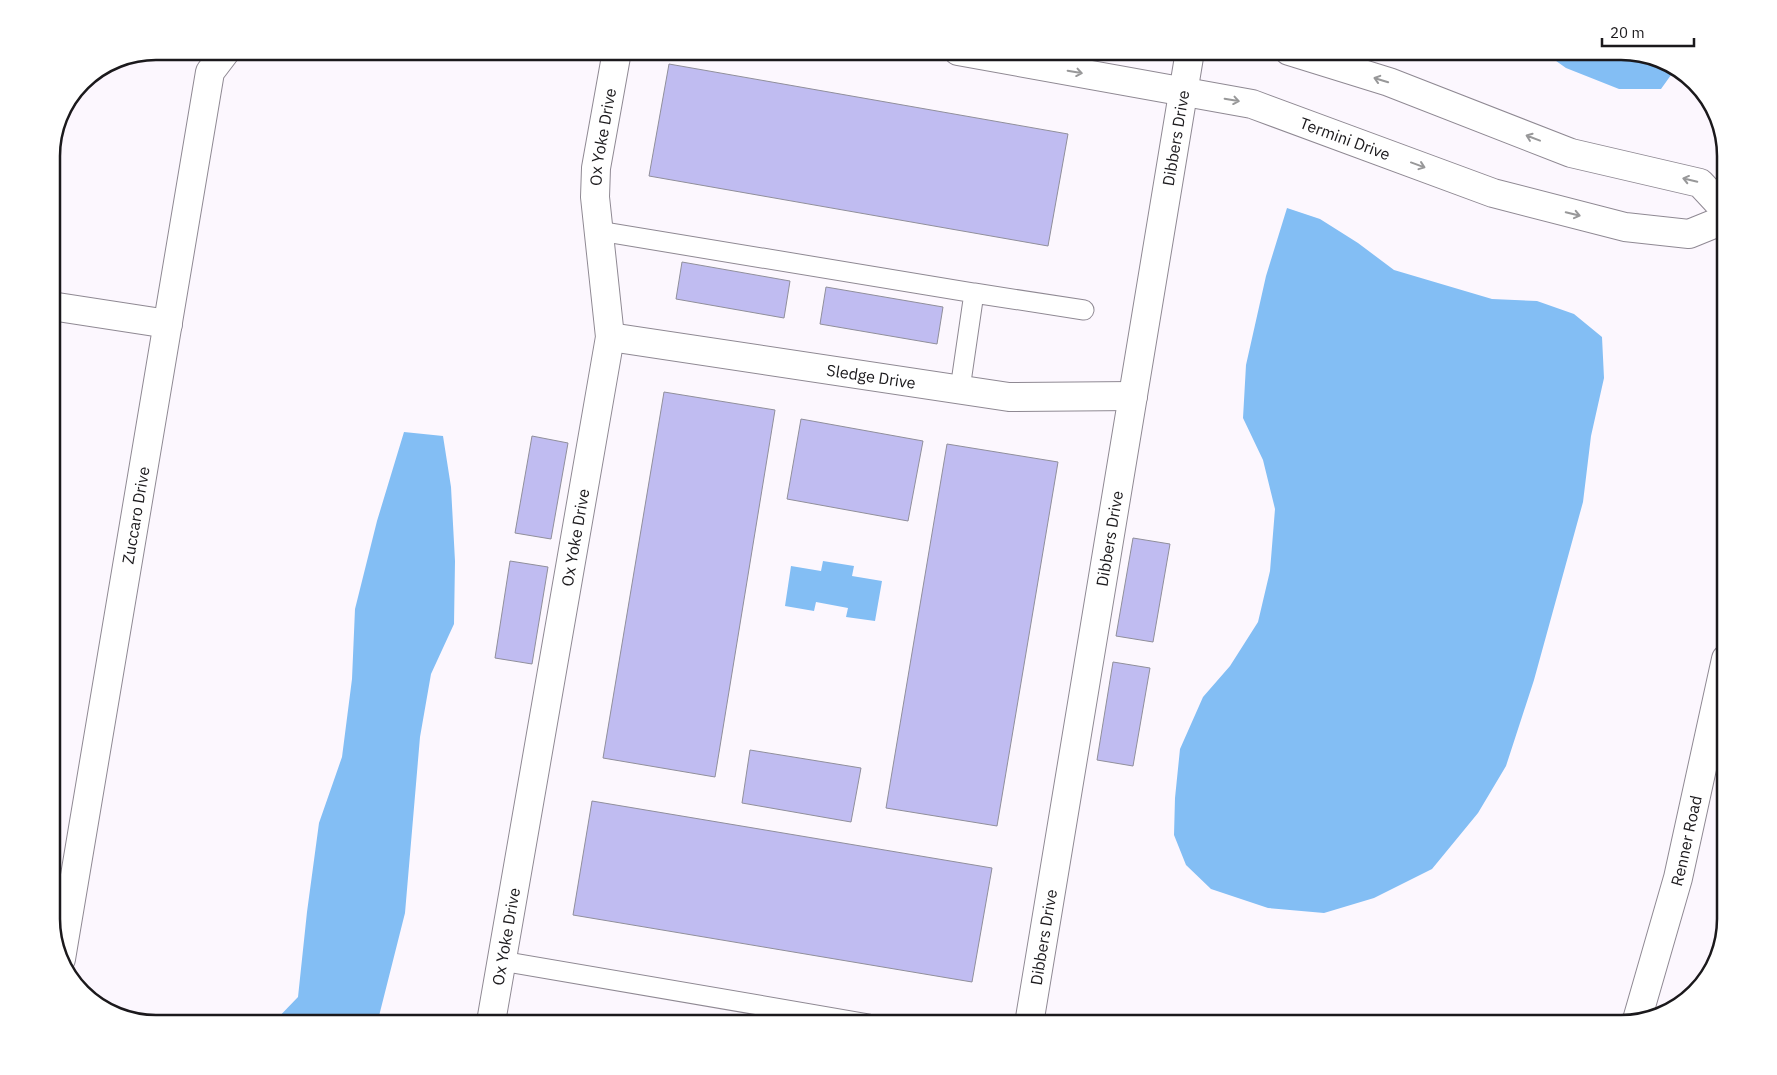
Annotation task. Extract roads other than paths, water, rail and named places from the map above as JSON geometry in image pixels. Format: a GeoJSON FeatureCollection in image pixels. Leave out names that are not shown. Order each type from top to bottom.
{"type":"FeatureCollection","features":[{"type":"Feature","properties":{"kind":"street","name":"Zuccaro Drive"},"geometry":{"type":"LineString","coordinates":[[63,945],[212,60]]}},
{"type":"Feature","properties":{"kind":"street","name":"Ox Yoke Drive"},"geometry":{"type":"LineString","coordinates":[[493,1015],[610,337],[595,197],[596,168],[615,60]]}},
{"type":"Feature","properties":{"kind":"street","name":"Termini Drive"},"geometry":{"type":"LineString","coordinates":[[1008,60],[1252,104],[1493,193],[1625,227],[1689,234],[1717,223]]}},
{"type":"Feature","properties":{"kind":"street","name":"Dibbers Drive"},"geometry":{"type":"LineString","coordinates":[[1030,1015],[1189,60]]}},
{"type":"Feature","properties":{"kind":"street"},"geometry":{"type":"LineString","coordinates":[[1318,60],[1389,82],[1572,153],[1700,182],[1717,201]]}},
{"type":"Feature","properties":{"kind":"street"},"geometry":{"type":"LineString","coordinates":[[60,307],[168,324]]}},
{"type":"Feature","properties":{"kind":"street","name":"Sledge Drive"},"geometry":{"type":"LineString","coordinates":[[610,337],[1009,397],[1133,396]]}},
{"type":"Feature","properties":{"kind":"street","name":"Renner Road"},"geometry":{"type":"LineString","coordinates":[[1639,1013],[1678,878],[1717,700]]}},
{"type":"Feature","properties":{"kind":"lane"},"geometry":{"type":"LineString","coordinates":[[599,230],[1084,310]]}},
{"type":"Feature","properties":{"kind":"lane"},"geometry":{"type":"LineString","coordinates":[[960,389],[974,292]]}},
{"type":"Feature","properties":{"kind":"lane"},"geometry":{"type":"LineString","coordinates":[[502,961],[817,1015]]}},
{"type":"Feature","properties":{"kind":"water"},"geometry":{"type":"Polygon","coordinates":[[[1555,60],[1634,61],[1658,67],[1671,74],[1661,89],[1619,89],[1566,68],[1555,60]]]}},
{"type":"Feature","properties":{"kind":"water"},"geometry":{"type":"Polygon","coordinates":[[[1287,208],[1320,219],[1358,243],[1394,270],[1492,299],[1537,301],[1574,314],[1602,337],[1604,378],[1591,436],[1583,502],[1534,680],[1506,766],[1478,813],[1432,869],[1374,898],[1324,913],[1268,908],[1211,889],[1186,865],[1174,835],[1175,798],[1180,749],[1203,697],[1230,666],[1258,622],[1270,571],[1275,509],[1263,460],[1243,418],[1246,365],[1266,276],[1287,208]]]}},
{"type":"Feature","properties":{"kind":"water"},"geometry":{"type":"Polygon","coordinates":[[[404,432],[443,436],[451,487],[455,561],[454,624],[431,674],[420,737],[405,913],[379,1015],[281,1015],[298,997],[319,823],[342,757],[352,679],[355,609],[377,521],[404,432]]]}},
{"type":"Feature","properties":{"kind":"water"},"geometry":{"type":"Polygon","coordinates":[[[823,561],[854,566],[852,576],[882,581],[875,621],[846,617],[848,608],[816,602],[814,611],[785,606],[791,566],[821,571],[823,561]]]}}]}
